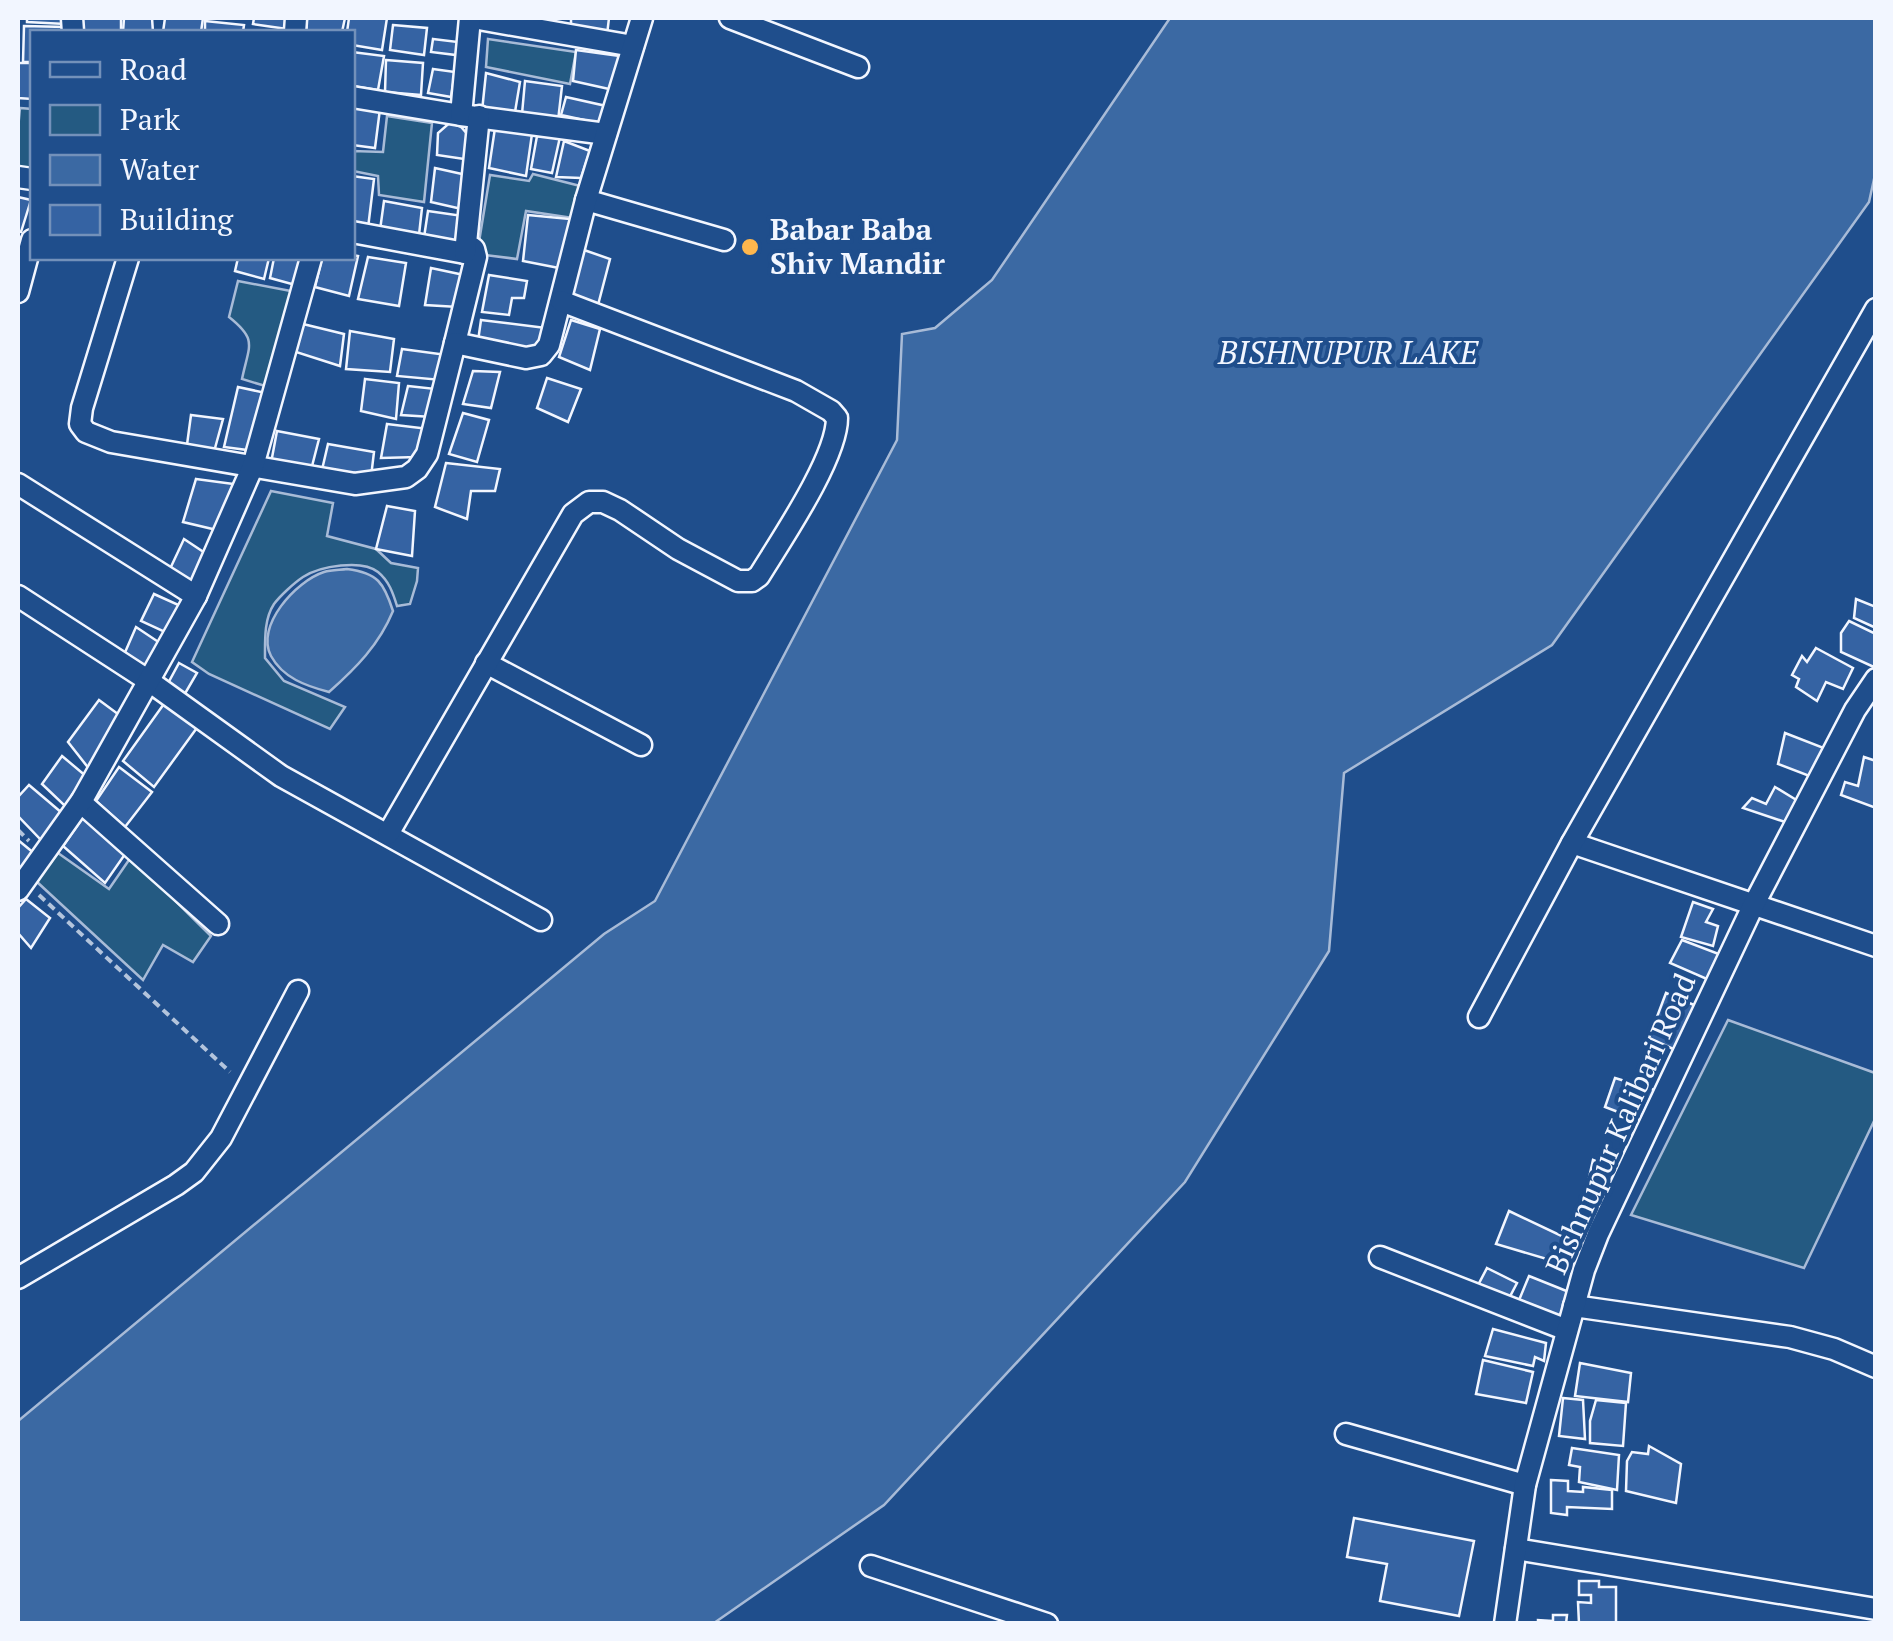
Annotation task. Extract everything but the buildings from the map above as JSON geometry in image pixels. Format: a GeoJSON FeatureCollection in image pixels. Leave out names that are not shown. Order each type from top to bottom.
{"type":"FeatureCollection","features":[{"type":"Feature","properties":{"kind":"street"},"geometry":{"type":"LineString","coordinates":[[469,251],[472,18],[633,46]]}},
{"type":"Feature","properties":{"kind":"street"},"geometry":{"type":"LineString","coordinates":[[455,343],[526,358],[541,355],[549,345],[586,200],[642,18]]}},
{"type":"Feature","properties":{"kind":"street"},"geometry":{"type":"LineString","coordinates":[[730,18],[858,67]]}},
{"type":"Feature","properties":{"kind":"street"},"geometry":{"type":"LineString","coordinates":[[355,97],[606,134]]}},
{"type":"Feature","properties":{"kind":"street"},"geometry":{"type":"LineString","coordinates":[[586,200],[724,240]]}},
{"type":"Feature","properties":{"kind":"street"},"geometry":{"type":"LineString","coordinates":[[127,260],[82,408],[80,424],[86,432],[111,442],[355,484],[406,477],[427,454],[476,251],[355,232]]}},
{"type":"Feature","properties":{"kind":"street"},"geometry":{"type":"LineString","coordinates":[[18,292],[30,247]]}},
{"type":"Feature","properties":{"kind":"street"},"geometry":{"type":"LineString","coordinates":[[21,886],[82,800],[196,596],[253,466],[311,260]]}},
{"type":"Feature","properties":{"kind":"street"},"geometry":{"type":"LineString","coordinates":[[388,834],[580,506],[602,502],[738,581],[752,582],[760,576],[798,512],[832,444],[836,418],[831,411],[796,391],[560,301]]}},
{"type":"Feature","properties":{"kind":"street"},"geometry":{"type":"LineString","coordinates":[[1478,1017],[1572,843],[1876,309]]}},
{"type":"Feature","properties":{"kind":"street"},"geometry":{"type":"LineString","coordinates":[[18,484],[196,596]]}},
{"type":"Feature","properties":{"kind":"street"},"geometry":{"type":"LineString","coordinates":[[18,596],[149,682],[281,776],[542,920]]}},
{"type":"Feature","properties":{"kind":"street"},"geometry":{"type":"LineString","coordinates":[[486,664],[641,744]]}},
{"type":"Feature","properties":{"kind":"street","name":"Bishnupur Kalibari Road"},"geometry":{"type":"LineString","coordinates":[[1505,1624],[1525,1485],[1598,1234],[1753,906],[1855,710],[1875,681]]}},
{"type":"Feature","properties":{"kind":"street"},"geometry":{"type":"LineString","coordinates":[[82,800],[218,924]]}},
{"type":"Feature","properties":{"kind":"street"},"geometry":{"type":"LineString","coordinates":[[1572,843],[1876,946]]}},
{"type":"Feature","properties":{"kind":"street"},"geometry":{"type":"LineString","coordinates":[[18,1278],[194,1172],[221,1138],[298,990]]}},
{"type":"Feature","properties":{"kind":"street"},"geometry":{"type":"LineString","coordinates":[[1380,1256],[1567,1330]]}},
{"type":"Feature","properties":{"kind":"street"},"geometry":{"type":"LineString","coordinates":[[1574,1306],[1790,1337],[1876,1367]]}},
{"type":"Feature","properties":{"kind":"street"},"geometry":{"type":"LineString","coordinates":[[1346,1434],[1525,1485]]}},
{"type":"Feature","properties":{"kind":"street"},"geometry":{"type":"LineString","coordinates":[[1516,1549],[1876,1609]]}},
{"type":"Feature","properties":{"kind":"street"},"geometry":{"type":"LineString","coordinates":[[871,1566],[1047,1624]]}},
{"type":"Feature","properties":{"kind":"path"},"geometry":{"type":"LineString","coordinates":[[21,886],[249,1086]]}},
{"type":"Feature","properties":{"kind":"green space"},"geometry":{"type":"Polygon","coordinates":[[[488,39],[576,52],[570,84],[486,67],[488,39]]]}},
{"type":"Feature","properties":{"kind":"green space"},"geometry":{"type":"Polygon","coordinates":[[[20,108],[30,109],[30,185],[18,182],[20,108]]]}},
{"type":"Feature","properties":{"kind":"green space"},"geometry":{"type":"Polygon","coordinates":[[[387,116],[432,123],[424,202],[379,195],[378,176],[355,171],[355,151],[383,152],[387,116]]]}},
{"type":"Feature","properties":{"kind":"green space"},"geometry":{"type":"Polygon","coordinates":[[[533,174],[592,189],[586,220],[526,211],[517,259],[477,254],[490,175],[529,181],[533,174]]]}},
{"type":"Feature","properties":{"kind":"green space"},"geometry":{"type":"Polygon","coordinates":[[[238,281],[296,292],[272,388],[242,379],[248,338],[229,317],[238,281]]]}},
{"type":"Feature","properties":{"kind":"green space"},"geometry":{"type":"Polygon","coordinates":[[[271,491],[333,503],[327,536],[376,549],[391,563],[418,568],[410,604],[397,606],[388,583],[378,572],[352,565],[310,573],[274,604],[268,616],[265,658],[284,681],[345,707],[330,729],[209,674],[192,662],[271,491]]]}},
{"type":"Feature","properties":{"kind":"green space"},"geometry":{"type":"Polygon","coordinates":[[[58,853],[109,889],[131,857],[211,936],[193,962],[163,945],[143,980],[36,881],[58,853]]]}},
{"type":"Feature","properties":{"kind":"green space"},"geometry":{"type":"Polygon","coordinates":[[[1728,1020],[1875,1073],[1875,1119],[1804,1268],[1631,1215],[1728,1020]]]}},
{"type":"Feature","properties":{"kind":"water","name":"BISHNUPUR LAKE"},"geometry":{"type":"Polygon","coordinates":[[[1170,18],[1875,18],[1876,170],[1869,202],[1552,645],[1344,773],[1329,951],[1185,1182],[884,1505],[714,1623],[18,1623],[18,1421],[604,934],[655,901],[897,440],[902,334],[935,328],[992,280],[1170,18]]]}},
{"type":"Feature","properties":{"kind":"water"},"geometry":{"type":"Polygon","coordinates":[[[347,569],[366,573],[378,581],[393,611],[366,655],[329,692],[304,684],[282,670],[271,656],[269,631],[281,606],[302,585],[324,572],[347,569]]]}},
{"type":"Feature","properties":{"kind":"place","name":"Babar Baba Shiv Mandir"},"geometry":{"type":"Point","coordinates":[750,247]}}]}
